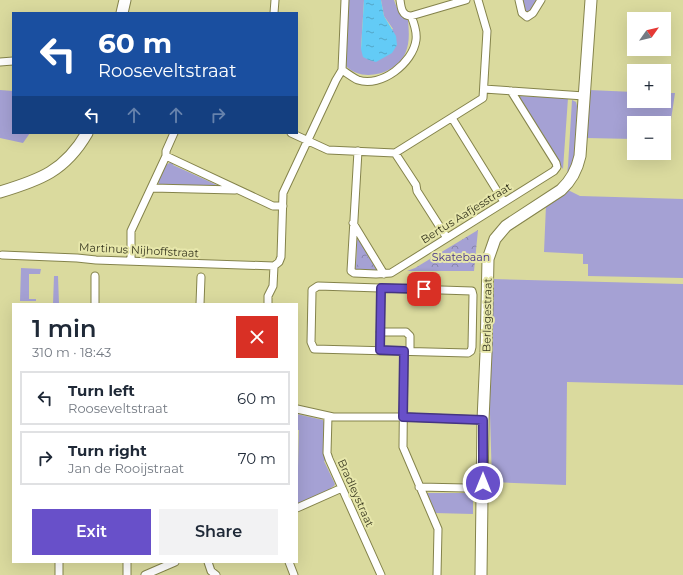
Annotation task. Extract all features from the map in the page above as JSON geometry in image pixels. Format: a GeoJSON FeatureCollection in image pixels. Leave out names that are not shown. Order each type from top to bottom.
{"type":"FeatureCollection","features":[{"type":"Feature","properties":{"kind":"street"},"geometry":{"type":"LineString","coordinates":[[122,12],[125,0]]}},
{"type":"Feature","properties":{"kind":"street"},"geometry":{"type":"LineString","coordinates":[[274,12],[275,0]]}},
{"type":"Feature","properties":{"kind":"street"},"geometry":{"type":"LineString","coordinates":[[268,303],[268,296],[273,286],[274,266],[279,262],[281,257],[283,193],[342,70],[346,0]]}},
{"type":"Feature","properties":{"kind":"street"},"geometry":{"type":"LineString","coordinates":[[400,0],[404,13],[407,16],[466,0]]}},
{"type":"Feature","properties":{"kind":"street"},"geometry":{"type":"LineString","coordinates":[[293,134],[328,150],[395,153],[483,98],[487,31],[478,0]]}},
{"type":"Feature","properties":{"kind":"street"},"geometry":{"type":"LineString","coordinates":[[519,0],[522,13],[527,17],[533,13],[541,0]]}},
{"type":"Feature","properties":{"kind":"street","name":"Berlagestraat"},"geometry":{"type":"LineString","coordinates":[[481,575],[487,268],[491,248],[499,233],[506,226],[561,190],[573,177],[576,171],[580,156],[591,0]]}},
{"type":"Feature","properties":{"kind":"street"},"geometry":{"type":"LineString","coordinates":[[342,70],[358,80],[369,81],[381,79],[394,73],[404,64],[412,51],[416,40],[415,25],[411,16]]}},
{"type":"Feature","properties":{"kind":"street"},"geometry":{"type":"LineString","coordinates":[[0,62],[12,61]]}},
{"type":"Feature","properties":{"kind":"street"},"geometry":{"type":"LineString","coordinates":[[484,89],[584,96]]}},
{"type":"Feature","properties":{"kind":"street","name":"Bertus Aafjesstraat"},"geometry":{"type":"LineString","coordinates":[[384,274],[391,273],[557,167],[556,162],[512,91]]}},
{"type":"Feature","properties":{"kind":"street"},"geometry":{"type":"LineString","coordinates":[[452,118],[504,202]]}},
{"type":"Feature","properties":{"kind":"street"},"geometry":{"type":"LineString","coordinates":[[0,192],[37,180],[55,170],[68,159],[86,134]]}},
{"type":"Feature","properties":{"kind":"street"},"geometry":{"type":"LineString","coordinates":[[131,261],[132,231],[166,156],[166,151],[174,134]]}},
{"type":"Feature","properties":{"kind":"street"},"geometry":{"type":"LineString","coordinates":[[358,151],[353,223],[352,272],[384,274]]}},
{"type":"Feature","properties":{"kind":"street"},"geometry":{"type":"LineString","coordinates":[[395,153],[416,185],[417,191],[446,238]]}},
{"type":"Feature","properties":{"kind":"street"},"geometry":{"type":"LineString","coordinates":[[166,156],[273,206],[283,206]]}},
{"type":"Feature","properties":{"kind":"street"},"geometry":{"type":"LineString","coordinates":[[152,188],[238,190]]}},
{"type":"Feature","properties":{"kind":"street"},"geometry":{"type":"LineString","coordinates":[[353,223],[384,274]]}},
{"type":"Feature","properties":{"kind":"street","name":"Martinus Nijhoffstraat"},"geometry":{"type":"LineString","coordinates":[[2,255],[274,266]]}},
{"type":"Feature","properties":{"kind":"street"},"geometry":{"type":"LineString","coordinates":[[95,303],[96,276]]}},
{"type":"Feature","properties":{"kind":"street"},"geometry":{"type":"LineString","coordinates":[[200,303],[201,277]]}},
{"type":"Feature","properties":{"kind":"street"},"geometry":{"type":"LineString","coordinates":[[318,286],[381,288],[472,291],[471,351],[468,353],[314,348],[311,342],[312,293],[314,288],[318,286]]}},
{"type":"Feature","properties":{"kind":"street"},"geometry":{"type":"LineString","coordinates":[[380,350],[381,288]]}},
{"type":"Feature","properties":{"kind":"street"},"geometry":{"type":"LineString","coordinates":[[380,332],[406,332],[410,336],[407,351],[403,417],[403,447],[438,529],[437,575]]}},
{"type":"Feature","properties":{"kind":"street"},"geometry":{"type":"LineString","coordinates":[[298,409],[328,416],[483,420]]}},
{"type":"Feature","properties":{"kind":"street","name":"Bradleystraat"},"geometry":{"type":"LineString","coordinates":[[328,416],[327,453],[380,575]]}},
{"type":"Feature","properties":{"kind":"street"},"geometry":{"type":"LineString","coordinates":[[419,487],[466,488]]}},
{"type":"Feature","properties":{"kind":"street"},"geometry":{"type":"LineString","coordinates":[[298,508],[342,488]]}},
{"type":"Feature","properties":{"kind":"street"},"geometry":{"type":"LineString","coordinates":[[59,563],[59,575]]}},
{"type":"Feature","properties":{"kind":"street"},"geometry":{"type":"LineString","coordinates":[[127,563],[127,575]]}},
{"type":"Feature","properties":{"kind":"street"},"geometry":{"type":"LineString","coordinates":[[145,575],[172,563]]}},
{"type":"Feature","properties":{"kind":"street"},"geometry":{"type":"LineString","coordinates":[[208,563],[211,571],[216,575]]}},
{"type":"Feature","properties":{"kind":"street"},"geometry":{"type":"LineString","coordinates":[[288,563],[294,575]]}},
{"type":"Feature","properties":{"kind":"green space"},"geometry":{"type":"Polygon","coordinates":[[[347,0],[364,0],[361,49],[393,29],[384,16],[381,0],[394,0],[399,12],[408,20],[409,33],[408,46],[405,54],[394,67],[378,74],[369,75],[353,71],[346,66],[344,59],[347,0]]]}},
{"type":"Feature","properties":{"kind":"green space"},"geometry":{"type":"Polygon","coordinates":[[[521,0],[539,0],[528,13],[526,13],[521,0]]]}},
{"type":"Feature","properties":{"kind":"green space"},"geometry":{"type":"Polygon","coordinates":[[[0,90],[12,91],[12,134],[29,134],[23,143],[0,138],[0,90]]]}},
{"type":"Feature","properties":{"kind":"green space"},"geometry":{"type":"Polygon","coordinates":[[[589,90],[627,92],[627,108],[671,108],[671,93],[675,93],[671,120],[671,116],[627,116],[627,139],[586,138],[589,90]]]}},
{"type":"Feature","properties":{"kind":"green space"},"geometry":{"type":"Polygon","coordinates":[[[519,96],[568,98],[563,169],[558,162],[519,96]]]}},
{"type":"Feature","properties":{"kind":"green space"},"geometry":{"type":"Polygon","coordinates":[[[572,100],[576,102],[577,106],[575,152],[573,167],[563,183],[567,174],[568,166],[572,100]]]}},
{"type":"Feature","properties":{"kind":"green space"},"geometry":{"type":"Polygon","coordinates":[[[171,162],[174,163],[173,165],[217,185],[219,184],[218,187],[160,186],[158,182],[166,165],[171,162]]]}},
{"type":"Feature","properties":{"kind":"green space"},"geometry":{"type":"Polygon","coordinates":[[[568,190],[580,196],[683,199],[683,278],[588,276],[588,264],[583,264],[583,254],[544,252],[546,205],[568,190]]]}},
{"type":"Feature","properties":{"kind":"green space","name":"Skatebaan"},"geometry":{"type":"Polygon","coordinates":[[[478,230],[474,271],[407,271],[415,268],[478,230]]]}},
{"type":"Feature","properties":{"kind":"green space"},"geometry":{"type":"Polygon","coordinates":[[[359,239],[375,267],[377,266],[377,271],[355,270],[354,264],[356,264],[357,245],[355,244],[356,240],[359,239]]]}},
{"type":"Feature","properties":{"kind":"green space"},"geometry":{"type":"Polygon","coordinates":[[[358,249],[363,250],[374,267],[371,269],[357,268],[358,249]]]}},
{"type":"Feature","properties":{"kind":"green space"},"geometry":{"type":"Polygon","coordinates":[[[21,268],[41,269],[40,274],[29,274],[29,299],[36,299],[36,301],[20,301],[21,268]]]}},
{"type":"Feature","properties":{"kind":"green space"},"geometry":{"type":"Polygon","coordinates":[[[54,276],[58,276],[59,303],[53,303],[54,276]]]}},
{"type":"Feature","properties":{"kind":"green space"},"geometry":{"type":"Polygon","coordinates":[[[492,279],[683,284],[683,385],[567,382],[566,485],[492,482],[489,380],[492,279]]]}},
{"type":"Feature","properties":{"kind":"green space"},"geometry":{"type":"Polygon","coordinates":[[[298,414],[323,420],[326,460],[324,461],[335,484],[331,488],[332,490],[298,505],[298,468],[298,414]]]}},
{"type":"Feature","properties":{"kind":"green space"},"geometry":{"type":"Polygon","coordinates":[[[426,493],[473,493],[473,514],[434,513],[426,493]]]}},
{"type":"Feature","properties":{"kind":"water"},"geometry":{"type":"Polygon","coordinates":[[[364,0],[381,0],[384,16],[396,36],[397,45],[392,53],[376,62],[363,57],[361,49],[364,0]]]}},
{"type":"Feature","properties":{"kind":"route"},"geometry":{"type":"LineString","coordinates":[[424,289],[381,288],[380,350],[404,351],[403,417],[483,420],[483,483]]}}]}
